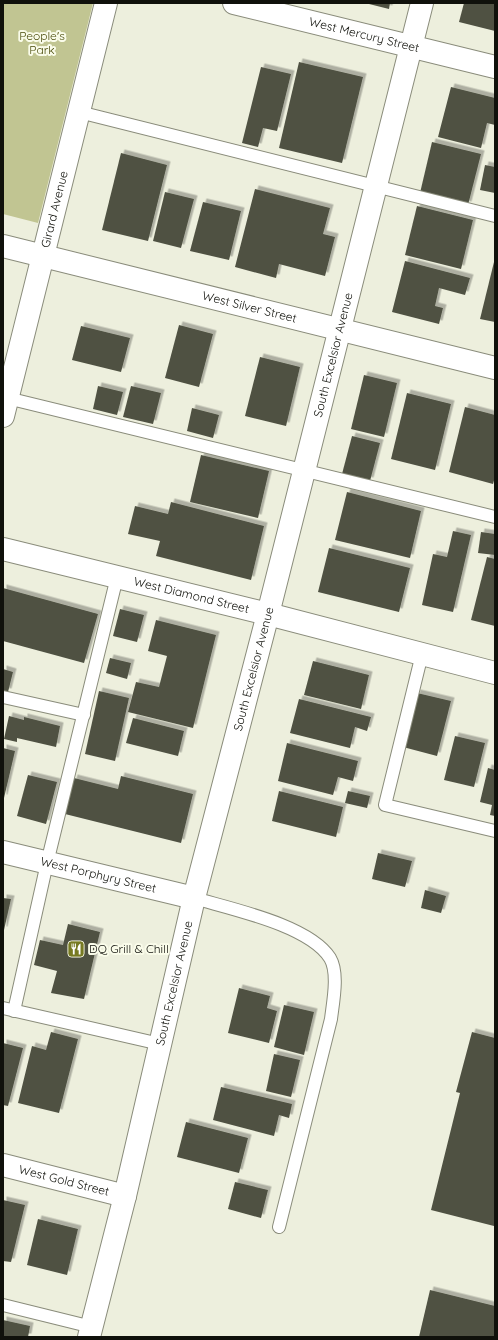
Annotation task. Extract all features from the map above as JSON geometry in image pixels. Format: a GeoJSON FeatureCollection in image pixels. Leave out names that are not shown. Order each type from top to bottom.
{"type":"FeatureCollection","features":[{"type":"Feature","properties":{"kind":"street","name":"Girard Avenue"},"geometry":{"type":"LineString","coordinates":[[5,403],[44,257],[106,3]]}},
{"type":"Feature","properties":{"kind":"street","name":"West Mercury Street"},"geometry":{"type":"LineString","coordinates":[[234,3],[495,67]]}},
{"type":"Feature","properties":{"kind":"street","name":"South Excelsior Avenue"},"geometry":{"type":"LineString","coordinates":[[91,1332],[125,1196],[194,898],[305,470],[422,3]]}},
{"type":"Feature","properties":{"kind":"street","name":"West Silver Street"},"geometry":{"type":"LineString","coordinates":[[3,246],[495,368]]}},
{"type":"Feature","properties":{"kind":"street","name":"West Diamond Street"},"geometry":{"type":"LineString","coordinates":[[3,549],[268,614],[495,673]]}},
{"type":"Feature","properties":{"kind":"street","name":"West Porphyry Street"},"geometry":{"type":"LineString","coordinates":[[3,852],[194,898]]}},
{"type":"Feature","properties":{"kind":"street","name":"West Gold Street"},"geometry":{"type":"LineString","coordinates":[[3,1165],[125,1196]]}},
{"type":"Feature","properties":{"kind":"lane"},"geometry":{"type":"LineString","coordinates":[[79,112],[495,216]]}},
{"type":"Feature","properties":{"kind":"lane"},"geometry":{"type":"LineString","coordinates":[[5,403],[305,470],[495,517]]}},
{"type":"Feature","properties":{"kind":"lane"},"geometry":{"type":"LineString","coordinates":[[117,577],[47,863],[8,1010],[160,1044]]}},
{"type":"Feature","properties":{"kind":"lane"},"geometry":{"type":"LineString","coordinates":[[422,654],[385,805],[495,831]]}},
{"type":"Feature","properties":{"kind":"lane"},"geometry":{"type":"LineString","coordinates":[[3,697],[84,714]]}},
{"type":"Feature","properties":{"kind":"lane"},"geometry":{"type":"LineString","coordinates":[[194,898],[291,929],[316,943],[330,959],[334,975],[334,989],[330,1019],[280,1227]]}},
{"type":"Feature","properties":{"kind":"lane"},"geometry":{"type":"LineString","coordinates":[[3,1305],[91,1332]]}},
{"type":"Feature","properties":{"kind":"green space","name":"People's Park"},"geometry":{"type":"Polygon","coordinates":[[[3,3],[93,3],[38,223],[3,214],[3,3]]]}},
{"type":"Feature","properties":{"kind":"building"},"geometry":{"type":"Polygon","coordinates":[[[365,3],[390,3],[389,9],[365,3]]]}},
{"type":"Feature","properties":{"kind":"building"},"geometry":{"type":"Polygon","coordinates":[[[464,3],[495,3],[495,31],[459,22],[464,3]]]}},
{"type":"Feature","properties":{"kind":"building"},"geometry":{"type":"Polygon","coordinates":[[[299,62],[363,77],[342,163],[279,148],[299,62]]]}},
{"type":"Feature","properties":{"kind":"building"},"geometry":{"type":"Polygon","coordinates":[[[261,67],[291,74],[277,131],[263,128],[258,147],[242,143],[261,67]]]}},
{"type":"Feature","properties":{"kind":"building"},"geometry":{"type":"Polygon","coordinates":[[[451,87],[495,98],[495,125],[487,123],[481,148],[438,137],[451,87]]]}},
{"type":"Feature","properties":{"kind":"building"},"geometry":{"type":"Polygon","coordinates":[[[432,142],[481,154],[468,205],[420,193],[432,142]]]}},
{"type":"Feature","properties":{"kind":"building"},"geometry":{"type":"Polygon","coordinates":[[[121,153],[167,165],[148,241],[102,230],[121,153]]]}},
{"type":"Feature","properties":{"kind":"building"},"geometry":{"type":"Polygon","coordinates":[[[485,165],[495,167],[495,193],[480,190],[485,165]]]}},
{"type":"Feature","properties":{"kind":"building"},"geometry":{"type":"Polygon","coordinates":[[[255,189],[330,208],[323,234],[335,237],[325,276],[279,264],[276,278],[235,267],[255,189]]]}},
{"type":"Feature","properties":{"kind":"building"},"geometry":{"type":"Polygon","coordinates":[[[165,192],[194,199],[181,248],[153,241],[165,192]]]}},
{"type":"Feature","properties":{"kind":"building"},"geometry":{"type":"Polygon","coordinates":[[[203,202],[241,211],[229,260],[190,251],[203,202]]]}},
{"type":"Feature","properties":{"kind":"building"},"geometry":{"type":"Polygon","coordinates":[[[417,206],[473,220],[461,269],[405,255],[417,206]]]}},
{"type":"Feature","properties":{"kind":"building"},"geometry":{"type":"Polygon","coordinates":[[[405,261],[470,278],[465,295],[439,288],[435,306],[443,308],[439,324],[392,312],[405,261]]]}},
{"type":"Feature","properties":{"kind":"building"},"geometry":{"type":"Polygon","coordinates":[[[494,262],[495,263],[495,322],[480,319],[494,262]]]}},
{"type":"Feature","properties":{"kind":"building"},"geometry":{"type":"Polygon","coordinates":[[[179,325],[213,334],[199,387],[165,378],[179,325]]]}},
{"type":"Feature","properties":{"kind":"building"},"geometry":{"type":"Polygon","coordinates":[[[81,326],[130,338],[121,372],[72,360],[81,326]]]}},
{"type":"Feature","properties":{"kind":"building"},"geometry":{"type":"Polygon","coordinates":[[[260,357],[300,367],[286,426],[245,416],[260,357]]]}},
{"type":"Feature","properties":{"kind":"building"},"geometry":{"type":"Polygon","coordinates":[[[364,375],[397,383],[384,437],[351,429],[364,375]]]}},
{"type":"Feature","properties":{"kind":"building"},"geometry":{"type":"Polygon","coordinates":[[[98,386],[123,392],[117,415],[93,409],[98,386]]]}},
{"type":"Feature","properties":{"kind":"building"},"geometry":{"type":"Polygon","coordinates":[[[131,386],[161,393],[153,424],[123,417],[131,386]]]}},
{"type":"Feature","properties":{"kind":"building"},"geometry":{"type":"Polygon","coordinates":[[[407,393],[451,404],[435,470],[391,459],[407,393]]]}},
{"type":"Feature","properties":{"kind":"building"},"geometry":{"type":"Polygon","coordinates":[[[465,407],[495,415],[495,477],[493,484],[449,472],[465,407]]]}},
{"type":"Feature","properties":{"kind":"building"},"geometry":{"type":"Polygon","coordinates":[[[192,408],[219,415],[213,438],[187,431],[192,408]]]}},
{"type":"Feature","properties":{"kind":"building"},"geometry":{"type":"Polygon","coordinates":[[[352,436],[380,443],[370,481],[342,474],[352,436]]]}},
{"type":"Feature","properties":{"kind":"building"},"geometry":{"type":"Polygon","coordinates":[[[201,455],[269,471],[258,518],[190,502],[201,455]]]}},
{"type":"Feature","properties":{"kind":"building"},"geometry":{"type":"Polygon","coordinates":[[[347,492],[421,511],[410,558],[335,540],[347,492]]]}},
{"type":"Feature","properties":{"kind":"building"},"geometry":{"type":"Polygon","coordinates":[[[171,502],[264,526],[251,580],[156,556],[160,541],[128,534],[135,506],[168,514],[171,502]]]}},
{"type":"Feature","properties":{"kind":"building"},"geometry":{"type":"Polygon","coordinates":[[[453,531],[471,535],[453,612],[422,605],[433,554],[447,557],[453,531]]]}},
{"type":"Feature","properties":{"kind":"building"},"geometry":{"type":"Polygon","coordinates":[[[481,532],[495,534],[495,555],[478,553],[481,532]]]}},
{"type":"Feature","properties":{"kind":"building"},"geometry":{"type":"Polygon","coordinates":[[[329,548],[410,568],[399,612],[318,592],[329,548]]]}},
{"type":"Feature","properties":{"kind":"building"},"geometry":{"type":"Polygon","coordinates":[[[487,557],[495,559],[495,626],[471,620],[487,557]]]}},
{"type":"Feature","properties":{"kind":"building"},"geometry":{"type":"Polygon","coordinates":[[[3,588],[98,614],[84,663],[3,641],[3,588]]]}},
{"type":"Feature","properties":{"kind":"building"},"geometry":{"type":"Polygon","coordinates":[[[120,609],[144,615],[137,642],[113,636],[120,609]]]}},
{"type":"Feature","properties":{"kind":"building"},"geometry":{"type":"Polygon","coordinates":[[[156,620],[216,635],[193,728],[128,712],[136,682],[159,687],[167,656],[148,651],[156,620]]]}},
{"type":"Feature","properties":{"kind":"building"},"geometry":{"type":"Polygon","coordinates":[[[110,658],[131,663],[127,679],[106,673],[110,658]]]}},
{"type":"Feature","properties":{"kind":"building"},"geometry":{"type":"Polygon","coordinates":[[[313,661],[369,675],[361,709],[304,695],[313,661]]]}},
{"type":"Feature","properties":{"kind":"building"},"geometry":{"type":"Polygon","coordinates":[[[3,669],[13,672],[8,692],[3,691],[3,669]]]}},
{"type":"Feature","properties":{"kind":"building"},"geometry":{"type":"Polygon","coordinates":[[[99,691],[129,698],[115,761],[85,754],[99,691]]]}},
{"type":"Feature","properties":{"kind":"building"},"geometry":{"type":"Polygon","coordinates":[[[417,693],[451,701],[437,756],[403,747],[417,693]]]}},
{"type":"Feature","properties":{"kind":"building"},"geometry":{"type":"Polygon","coordinates":[[[299,699],[371,717],[367,731],[355,727],[350,748],[290,733],[299,699]]]}},
{"type":"Feature","properties":{"kind":"building"},"geometry":{"type":"Polygon","coordinates":[[[9,716],[24,720],[24,717],[60,726],[56,747],[17,738],[17,742],[4,739],[9,716]]]}},
{"type":"Feature","properties":{"kind":"building"},"geometry":{"type":"Polygon","coordinates":[[[133,718],[184,731],[178,756],[126,743],[133,718]]]}},
{"type":"Feature","properties":{"kind":"building"},"geometry":{"type":"Polygon","coordinates":[[[455,736],[485,743],[474,787],[444,780],[455,736]]]}},
{"type":"Feature","properties":{"kind":"building"},"geometry":{"type":"Polygon","coordinates":[[[287,743],[358,761],[353,781],[338,777],[333,795],[278,781],[287,743]]]}},
{"type":"Feature","properties":{"kind":"building"},"geometry":{"type":"Polygon","coordinates":[[[3,748],[15,751],[4,798],[3,798],[3,748]]]}},
{"type":"Feature","properties":{"kind":"building"},"geometry":{"type":"Polygon","coordinates":[[[488,768],[495,770],[495,816],[490,815],[492,805],[480,802],[488,768]]]}},
{"type":"Feature","properties":{"kind":"building"},"geometry":{"type":"Polygon","coordinates":[[[28,775],[57,782],[46,824],[17,816],[28,775]]]}},
{"type":"Feature","properties":{"kind":"building"},"geometry":{"type":"Polygon","coordinates":[[[121,776],[193,794],[181,843],[65,814],[74,778],[118,789],[121,776]]]}},
{"type":"Feature","properties":{"kind":"building"},"geometry":{"type":"Polygon","coordinates":[[[279,791],[343,807],[336,837],[272,821],[279,791]]]}},
{"type":"Feature","properties":{"kind":"building"},"geometry":{"type":"Polygon","coordinates":[[[348,791],[370,796],[367,808],[345,803],[348,791]]]}},
{"type":"Feature","properties":{"kind":"building"},"geometry":{"type":"Polygon","coordinates":[[[378,853],[412,861],[405,887],[372,879],[378,853]]]}},
{"type":"Feature","properties":{"kind":"building"},"geometry":{"type":"Polygon","coordinates":[[[425,890],[446,896],[441,913],[421,908],[425,890]]]}},
{"type":"Feature","properties":{"kind":"building"},"geometry":{"type":"Polygon","coordinates":[[[3,898],[11,899],[4,930],[3,930],[3,898]]]}},
{"type":"Feature","properties":{"kind":"building"},"geometry":{"type":"Polygon","coordinates":[[[68,924],[100,932],[84,999],[51,993],[57,971],[34,965],[40,940],[63,945],[68,924]]]}},
{"type":"Feature","properties":{"kind":"building"},"geometry":{"type":"Polygon","coordinates":[[[239,988],[270,996],[267,1008],[277,1011],[269,1043],[228,1033],[239,988]]]}},
{"type":"Feature","properties":{"kind":"building"},"geometry":{"type":"Polygon","coordinates":[[[284,1005],[314,1012],[304,1055],[274,1047],[284,1005]]]}},
{"type":"Feature","properties":{"kind":"building"},"geometry":{"type":"Polygon","coordinates":[[[51,1032],[78,1039],[59,1113],[18,1103],[32,1046],[46,1050],[51,1032]]]}},
{"type":"Feature","properties":{"kind":"building"},"geometry":{"type":"Polygon","coordinates":[[[472,1032],[495,1038],[494,1226],[431,1210],[460,1093],[456,1092],[472,1032]]]}},
{"type":"Feature","properties":{"kind":"building"},"geometry":{"type":"Polygon","coordinates":[[[3,1043],[23,1048],[8,1106],[3,1105],[3,1043]]]}},
{"type":"Feature","properties":{"kind":"building"},"geometry":{"type":"Polygon","coordinates":[[[274,1054],[300,1060],[291,1097],[266,1091],[274,1054]]]}},
{"type":"Feature","properties":{"kind":"building"},"geometry":{"type":"Polygon","coordinates":[[[221,1087],[292,1104],[289,1118],[279,1115],[274,1136],[213,1120],[221,1087]]]}},
{"type":"Feature","properties":{"kind":"building"},"geometry":{"type":"Polygon","coordinates":[[[186,1122],[248,1138],[239,1173],[177,1157],[186,1122]]]}},
{"type":"Feature","properties":{"kind":"building"},"geometry":{"type":"Polygon","coordinates":[[[235,1182],[268,1190],[261,1218],[228,1209],[235,1182]]]}},
{"type":"Feature","properties":{"kind":"building"},"geometry":{"type":"Polygon","coordinates":[[[3,1200],[25,1205],[11,1262],[3,1261],[3,1200]]]}},
{"type":"Feature","properties":{"kind":"building"},"geometry":{"type":"Polygon","coordinates":[[[38,1219],[78,1229],[67,1275],[27,1265],[38,1219]]]}},
{"type":"Feature","properties":{"kind":"building"},"geometry":{"type":"Polygon","coordinates":[[[430,1290],[495,1306],[495,1337],[419,1337],[430,1290]]]}},
{"type":"Feature","properties":{"kind":"building"},"geometry":{"type":"Polygon","coordinates":[[[3,1320],[30,1326],[28,1337],[3,1337],[3,1320]]]}},
{"type":"Feature","properties":{"kind":"place","name":"DQ Grill & Chill"},"geometry":{"type":"Point","coordinates":[76,949]}}]}
